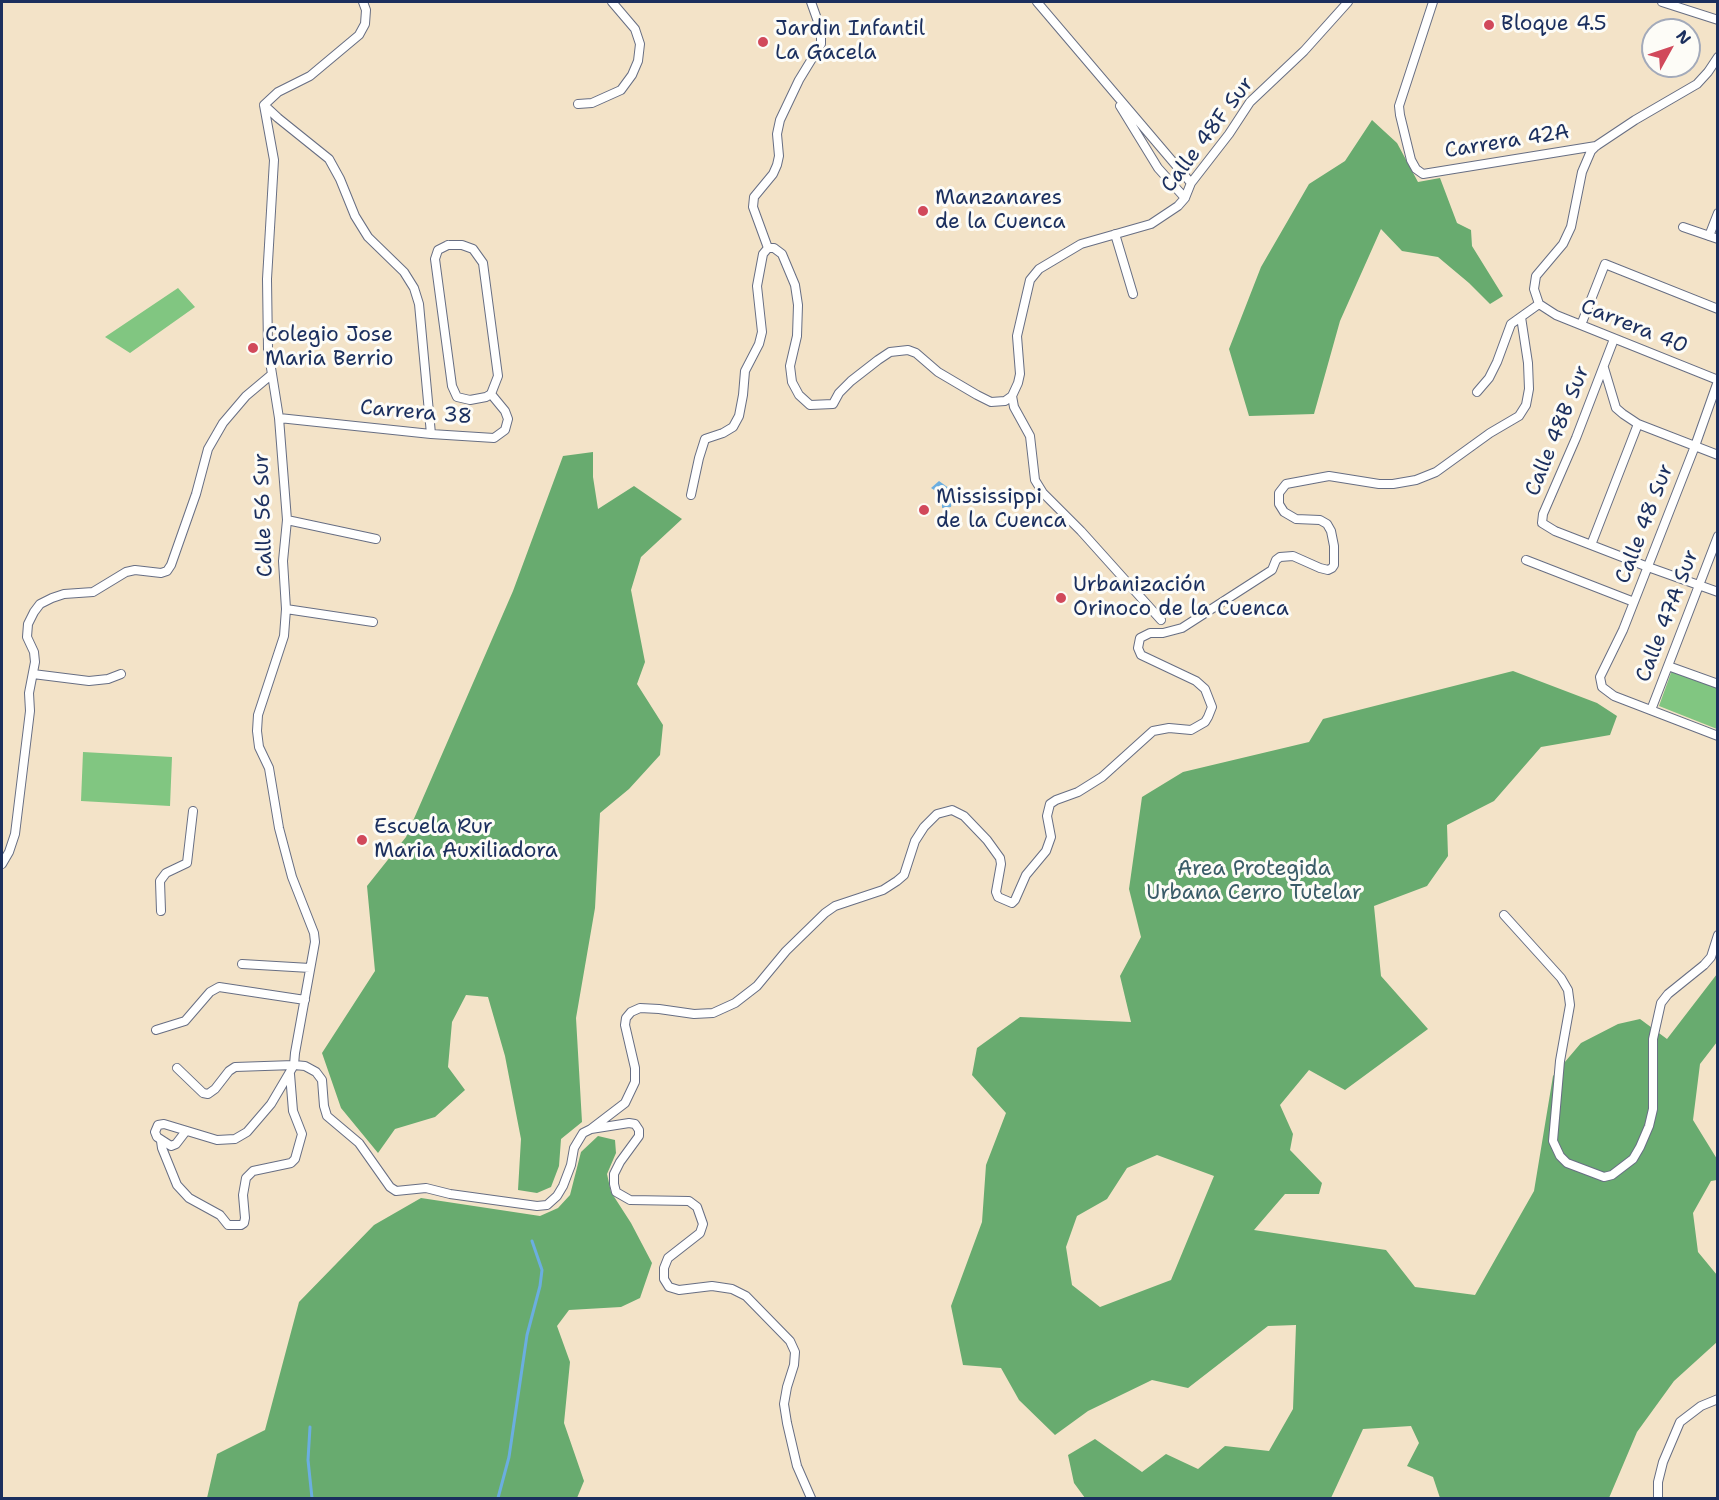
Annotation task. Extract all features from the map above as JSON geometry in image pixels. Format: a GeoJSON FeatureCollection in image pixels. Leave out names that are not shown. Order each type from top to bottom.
{"type":"FeatureCollection","features":[{"type":"Feature","properties":{"kind":"street"},"geometry":{"type":"LineString","coordinates":[[363,2],[366,10],[365,24],[359,35],[310,76],[278,92],[264,105],[328,159],[340,179],[355,216],[368,237],[404,272],[414,288],[419,304],[431,434]]}},
{"type":"Feature","properties":{"kind":"street"},"geometry":{"type":"LineString","coordinates":[[578,104],[592,103],[621,90],[632,75],[638,61],[640,44],[635,29],[612,2]]}},
{"type":"Feature","properties":{"kind":"street"},"geometry":{"type":"LineString","coordinates":[[768,248],[753,207],[754,197],[773,174],[777,165],[779,156],[777,134],[780,120],[795,88],[821,44],[821,30],[811,2]]}},
{"type":"Feature","properties":{"kind":"street"},"geometry":{"type":"LineString","coordinates":[[1036,2],[1191,183]]}},
{"type":"Feature","properties":{"kind":"street","name":"Calle 48F Sur"},"geometry":{"type":"LineString","coordinates":[[1012,396],[1020,374],[1017,336],[1030,280],[1039,268],[1082,244],[1151,224],[1178,206],[1185,198],[1191,183],[1229,134],[1250,102],[1304,51],[1348,2]]}},
{"type":"Feature","properties":{"kind":"street","name":"Carrera 42A"},"geometry":{"type":"LineString","coordinates":[[1433,2],[1399,106],[1411,160],[1416,169],[1423,174],[1596,146]]}},
{"type":"Feature","properties":{"kind":"street"},"geometry":{"type":"LineString","coordinates":[[1662,2],[1718,20]]}},
{"type":"Feature","properties":{"kind":"street"},"geometry":{"type":"LineString","coordinates":[[1477,392],[1489,378],[1497,362],[1511,324],[1539,303],[1534,289],[1536,276],[1567,236],[1571,227],[1587,158],[1596,146],[1697,84],[1718,57]]}},
{"type":"Feature","properties":{"kind":"street"},"geometry":{"type":"LineString","coordinates":[[1111,89],[1158,168],[1185,198]]}},
{"type":"Feature","properties":{"kind":"street","name":"Calle 56 Sur"},"geometry":{"type":"LineString","coordinates":[[186,1131],[217,1140],[235,1139],[247,1132],[271,1104],[294,1065],[315,942],[314,933],[292,877],[279,828],[269,768],[257,738],[258,715],[284,636],[286,609],[283,561],[287,520],[279,418],[268,349],[267,279],[274,160],[264,105]]}},
{"type":"Feature","properties":{"kind":"street"},"geometry":{"type":"LineString","coordinates":[[1709,236],[1718,213]]}},
{"type":"Feature","properties":{"kind":"street"},"geometry":{"type":"LineString","coordinates":[[1683,227],[1718,239]]}},
{"type":"Feature","properties":{"kind":"street"},"geometry":{"type":"LineString","coordinates":[[1115,234],[1133,294]]}},
{"type":"Feature","properties":{"kind":"street"},"geometry":{"type":"LineString","coordinates":[[444,246],[468,247],[477,253],[483,263],[498,376],[491,394],[470,400],[460,398],[453,390],[435,259],[438,250],[444,246]]}},
{"type":"Feature","properties":{"kind":"street"},"geometry":{"type":"LineString","coordinates":[[768,248],[774,248],[782,254],[795,285],[798,305],[797,336],[790,366],[792,382],[799,395],[810,405],[833,404],[839,393],[870,365],[890,352],[908,350],[916,353],[938,372],[990,402],[1005,401],[1012,396],[1014,407],[1030,436],[1035,480],[1043,493],[1081,531],[1161,620]]}},
{"type":"Feature","properties":{"kind":"street"},"geometry":{"type":"LineString","coordinates":[[691,495],[705,439],[733,427],[739,416],[745,372],[762,333],[758,286],[763,254],[768,248]]}},
{"type":"Feature","properties":{"kind":"street"},"geometry":{"type":"LineString","coordinates":[[1581,325],[1605,264],[1718,309]]}},
{"type":"Feature","properties":{"kind":"street","name":"Carrera 40"},"geometry":{"type":"LineString","coordinates":[[1539,303],[1556,315],[1718,381]]}},
{"type":"Feature","properties":{"kind":"street"},"geometry":{"type":"LineString","coordinates":[[177,1068],[203,1093],[208,1094],[228,1071],[235,1067],[305,1066],[316,1072],[322,1080],[327,1116],[359,1143],[390,1187],[396,1191],[426,1188],[450,1194],[537,1206],[547,1205],[557,1196],[563,1186],[578,1139],[625,1103],[635,1082],[635,1068],[625,1025],[626,1018],[631,1012],[640,1008],[694,1014],[713,1013],[735,1004],[757,986],[786,951],[825,913],[835,906],[883,890],[904,874],[915,841],[924,827],[938,814],[952,810],[964,816],[1000,858],[1001,872],[996,892],[1002,900],[1012,903],[1026,874],[1046,851],[1051,837],[1047,816],[1050,804],[1078,792],[1102,777],[1153,731],[1169,728],[1191,729],[1205,722],[1208,717],[1212,707],[1205,689],[1196,681],[1141,655],[1138,648],[1140,638],[1150,633],[1164,633],[1182,628],[1272,570],[1280,556],[1293,556],[1320,568],[1328,570],[1332,568],[1334,546],[1331,531],[1327,524],[1320,520],[1296,519],[1284,512],[1279,504],[1279,493],[1286,484],[1329,476],[1379,484],[1416,480],[1436,472],[1490,433],[1519,416],[1527,405],[1529,389],[1528,363],[1521,317]]}},
{"type":"Feature","properties":{"kind":"street","name":"Calle 48B Sur"},"geometry":{"type":"LineString","coordinates":[[1591,545],[1555,531],[1542,523],[1542,518],[1614,339]]}},
{"type":"Feature","properties":{"kind":"street"},"geometry":{"type":"LineString","coordinates":[[1603,366],[1616,408],[1638,424],[1718,455]]}},
{"type":"Feature","properties":{"kind":"street"},"geometry":{"type":"LineString","coordinates":[[2,864],[15,834],[35,662],[34,652],[27,637],[28,624],[40,604],[52,598],[64,594],[93,592],[126,572],[135,570],[161,573],[167,571],[196,494],[208,449],[223,423],[246,396],[271,375]]}},
{"type":"Feature","properties":{"kind":"street","name":"Calle 48 Sur"},"geometry":{"type":"LineString","coordinates":[[1652,710],[1608,693],[1602,687],[1600,677],[1648,567],[1718,381]]}},
{"type":"Feature","properties":{"kind":"street","name":"Carrera 38"},"geometry":{"type":"LineString","coordinates":[[279,418],[431,434],[494,438],[508,423],[507,414],[491,394]]}},
{"type":"Feature","properties":{"kind":"street"},"geometry":{"type":"LineString","coordinates":[[1638,424],[1591,545],[1718,592]]}},
{"type":"Feature","properties":{"kind":"street"},"geometry":{"type":"LineString","coordinates":[[287,520],[376,539]]}},
{"type":"Feature","properties":{"kind":"street","name":"Calle 47A Sur"},"geometry":{"type":"LineString","coordinates":[[1652,710],[1718,536]]}},
{"type":"Feature","properties":{"kind":"street"},"geometry":{"type":"LineString","coordinates":[[1526,560],[1634,602]]}},
{"type":"Feature","properties":{"kind":"street"},"geometry":{"type":"LineString","coordinates":[[286,609],[373,622]]}},
{"type":"Feature","properties":{"kind":"street"},"geometry":{"type":"LineString","coordinates":[[1668,666],[1718,684]]}},
{"type":"Feature","properties":{"kind":"street"},"geometry":{"type":"LineString","coordinates":[[33,674],[89,681],[108,679],[121,674]]}},
{"type":"Feature","properties":{"kind":"street"},"geometry":{"type":"LineString","coordinates":[[1652,710],[1718,736]]}},
{"type":"Feature","properties":{"kind":"street"},"geometry":{"type":"LineString","coordinates":[[161,910],[160,881],[166,873],[187,863],[193,811]]}},
{"type":"Feature","properties":{"kind":"street"},"geometry":{"type":"LineString","coordinates":[[1504,915],[1557,973],[1568,990],[1570,1005],[1560,1061],[1553,1142],[1560,1156],[1567,1163],[1604,1177],[1612,1175],[1633,1159],[1649,1126],[1653,1108],[1653,1039],[1661,1003],[1668,994],[1711,957],[1718,935]]}},
{"type":"Feature","properties":{"kind":"street"},"geometry":{"type":"LineString","coordinates":[[242,964],[310,968]]}},
{"type":"Feature","properties":{"kind":"street"},"geometry":{"type":"LineString","coordinates":[[156,1030],[185,1021],[210,992],[219,987],[305,1000]]}},
{"type":"Feature","properties":{"kind":"street"},"geometry":{"type":"LineString","coordinates":[[161,1141],[171,1146],[176,1144],[186,1131],[170,1125],[158,1125],[155,1132],[161,1141],[177,1185],[189,1198],[220,1215],[228,1225],[241,1226],[245,1218],[243,1195],[246,1178],[253,1171],[291,1163],[295,1159],[302,1134],[293,1111],[290,1074]]}},
{"type":"Feature","properties":{"kind":"street"},"geometry":{"type":"LineString","coordinates":[[591,1129],[629,1123],[635,1124],[639,1130],[639,1136],[614,1174],[616,1192],[630,1200],[689,1201],[697,1207],[701,1215],[703,1224],[700,1233],[668,1258],[664,1268],[664,1279],[669,1287],[679,1290],[712,1286],[732,1289],[746,1296],[790,1341],[795,1352],[786,1395],[787,1423],[797,1466],[811,1498]]}},
{"type":"Feature","properties":{"kind":"street"},"geometry":{"type":"LineString","coordinates":[[1658,1498],[1660,1472],[1676,1428],[1691,1413],[1718,1399]]}},
{"type":"Feature","properties":{"kind":"green space"},"geometry":{"type":"Polygon","coordinates":[[[1372,120],[1397,143],[1418,182],[1440,178],[1457,223],[1471,230],[1472,246],[1503,296],[1490,304],[1438,257],[1402,251],[1381,229],[1340,321],[1314,414],[1249,416],[1229,349],[1261,267],[1309,184],[1345,161],[1372,120]]]}},
{"type":"Feature","properties":{"kind":"green space"},"geometry":{"type":"Polygon","coordinates":[[[178,288],[195,307],[130,353],[105,337],[178,288]]]}},
{"type":"Feature","properties":{"kind":"green space"},"geometry":{"type":"Polygon","coordinates":[[[593,452],[593,477],[598,509],[634,486],[682,519],[641,557],[631,590],[645,662],[637,684],[663,725],[660,755],[629,789],[600,813],[595,908],[576,1018],[582,1122],[561,1139],[559,1166],[551,1187],[537,1193],[518,1190],[521,1139],[505,1056],[488,997],[466,995],[452,1022],[448,1067],[465,1090],[435,1117],[395,1129],[378,1153],[341,1108],[322,1053],[375,971],[367,886],[406,837],[513,591],[563,456],[593,452]]]}},
{"type":"Feature","properties":{"kind":"green space"},"geometry":{"type":"Polygon","coordinates":[[[1672,670],[1717,687],[1717,729],[1659,706],[1672,670]]]}},
{"type":"Feature","properties":{"kind":"green space","name":"Area Protegida Urbana Cerro Tutelar"},"geometry":{"type":"Polygon","coordinates":[[[1513,671],[1597,703],[1617,716],[1610,735],[1541,747],[1494,801],[1447,825],[1448,856],[1427,886],[1374,906],[1381,976],[1428,1029],[1345,1090],[1309,1070],[1280,1105],[1293,1134],[1290,1150],[1322,1183],[1319,1194],[1285,1194],[1254,1230],[1386,1250],[1415,1287],[1475,1295],[1534,1191],[1553,1076],[1581,1043],[1618,1024],[1640,1019],[1667,1039],[1717,974],[1717,1042],[1700,1064],[1693,1120],[1717,1159],[1717,1180],[1711,1181],[1693,1213],[1698,1252],[1717,1275],[1717,1342],[1674,1381],[1637,1432],[1609,1498],[1440,1498],[1433,1477],[1407,1466],[1419,1443],[1411,1426],[1363,1429],[1331,1498],[1085,1498],[1074,1483],[1068,1455],[1095,1439],[1142,1472],[1166,1454],[1198,1469],[1225,1446],[1269,1451],[1293,1409],[1296,1325],[1268,1326],[1188,1388],[1152,1380],[1088,1411],[1055,1435],[1019,1400],[1001,1368],[963,1365],[951,1306],[982,1222],[986,1165],[1006,1113],[972,1075],[977,1048],[1020,1017],[1131,1022],[1120,976],[1141,937],[1129,889],[1142,797],[1183,772],[1309,742],[1323,719],[1513,671]],[[1157,1155],[1127,1168],[1107,1199],[1077,1216],[1066,1247],[1072,1285],[1100,1307],[1171,1280],[1214,1176],[1157,1155]]]}},
{"type":"Feature","properties":{"kind":"green space"},"geometry":{"type":"Polygon","coordinates":[[[83,752],[172,757],[170,806],[81,801],[83,752]]]}},
{"type":"Feature","properties":{"kind":"green space"},"geometry":{"type":"Polygon","coordinates":[[[598,1136],[615,1140],[616,1153],[607,1174],[611,1192],[631,1223],[652,1263],[640,1298],[621,1307],[569,1310],[557,1326],[570,1362],[564,1423],[584,1481],[577,1498],[207,1498],[217,1454],[265,1430],[299,1302],[374,1225],[421,1198],[540,1216],[558,1208],[570,1195],[581,1152],[598,1136]]]}},
{"type":"Feature","properties":{"kind":"water"},"geometry":{"type":"Polygon","coordinates":[[[939,481],[953,491],[951,507],[942,508],[942,495],[931,488],[939,481]]]}},
{"type":"Feature","properties":{"kind":"waterway"},"geometry":{"type":"LineString","coordinates":[[498,1498],[509,1457],[527,1335],[540,1286],[542,1270],[532,1241]]}},
{"type":"Feature","properties":{"kind":"waterway"},"geometry":{"type":"LineString","coordinates":[[310,1427],[308,1460],[312,1498]]}},
{"type":"Feature","properties":{"kind":"place","name":"Bloque 4.5"},"geometry":{"type":"Point","coordinates":[1489,25]}},
{"type":"Feature","properties":{"kind":"place","name":"Jardin Infantil La Gacela"},"geometry":{"type":"Point","coordinates":[763,42]}},
{"type":"Feature","properties":{"kind":"place","name":"Manzanares de la Cuenca"},"geometry":{"type":"Point","coordinates":[923,211]}},
{"type":"Feature","properties":{"kind":"place","name":"Colegio Jose Maria Berrio"},"geometry":{"type":"Point","coordinates":[253,348]}},
{"type":"Feature","properties":{"kind":"place","name":"Mississippi de la Cuenca"},"geometry":{"type":"Point","coordinates":[924,510]}},
{"type":"Feature","properties":{"kind":"place","name":"Urbanización Orinoco de la Cuenca"},"geometry":{"type":"Point","coordinates":[1061,598]}},
{"type":"Feature","properties":{"kind":"place","name":"Escuela Rur Maria Auxiliadora"},"geometry":{"type":"Point","coordinates":[362,840]}}]}
